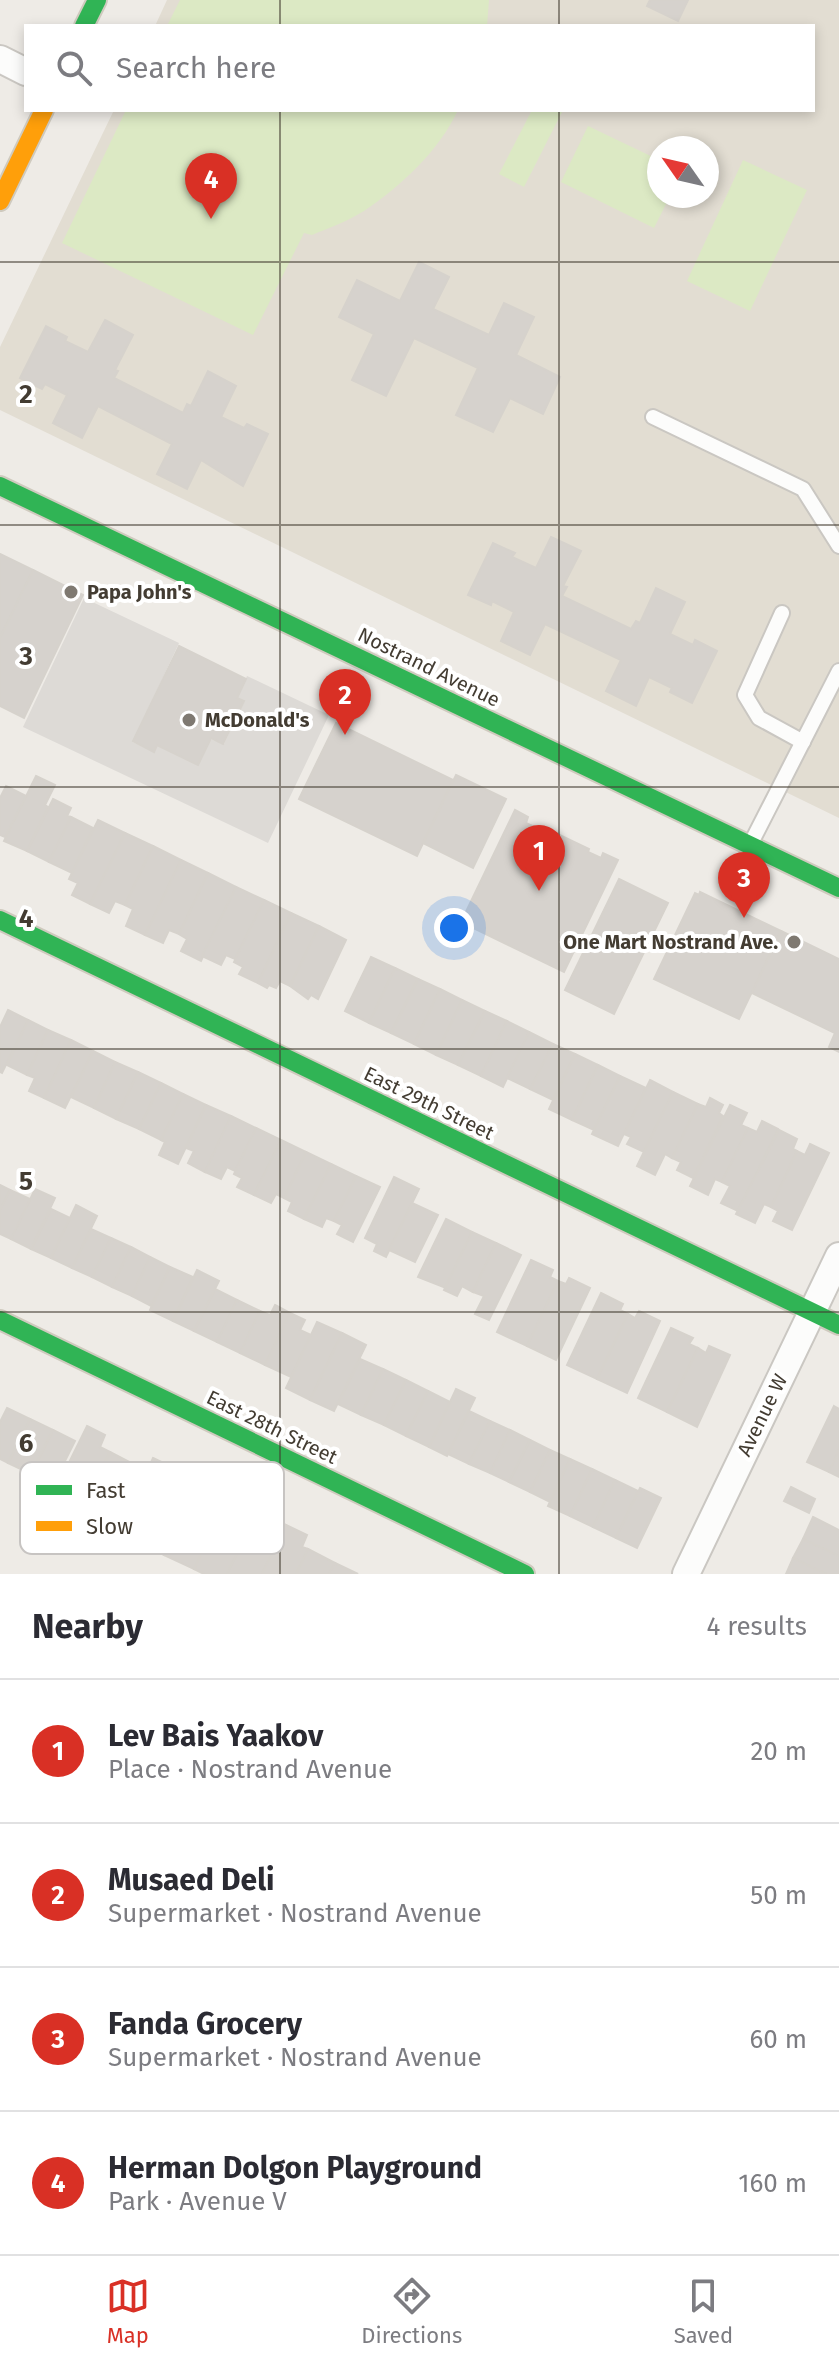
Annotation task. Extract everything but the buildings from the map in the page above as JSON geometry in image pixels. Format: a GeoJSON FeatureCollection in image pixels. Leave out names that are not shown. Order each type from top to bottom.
{"type":"FeatureCollection","features":[{"type":"Feature","properties":{"kind":"street"},"geometry":{"type":"LineString","coordinates":[[85,24],[97,0]]}},
{"type":"Feature","properties":{"kind":"street"},"geometry":{"type":"LineString","coordinates":[[0,59],[24,71]]}},
{"type":"Feature","properties":{"kind":"street"},"geometry":{"type":"LineString","coordinates":[[0,201],[43,112]]}},
{"type":"Feature","properties":{"kind":"street","name":"Nostrand Avenue"},"geometry":{"type":"LineString","coordinates":[[0,486],[839,888]]}},
{"type":"Feature","properties":{"kind":"street","name":"East 29th Street"},"geometry":{"type":"LineString","coordinates":[[0,920],[839,1325]]}},
{"type":"Feature","properties":{"kind":"street","name":"Avenue W"},"geometry":{"type":"LineString","coordinates":[[686,1574],[839,1256]]}},
{"type":"Feature","properties":{"kind":"street","name":"East 28th Street"},"geometry":{"type":"LineString","coordinates":[[0,1320],[525,1574]]}},
{"type":"Feature","properties":{"kind":"lane"},"geometry":{"type":"LineString","coordinates":[[653,417],[803,489],[839,546]]}},
{"type":"Feature","properties":{"kind":"lane"},"geometry":{"type":"LineString","coordinates":[[782,613],[745,695],[759,718],[803,742]]}},
{"type":"Feature","properties":{"kind":"lane"},"geometry":{"type":"LineString","coordinates":[[750,846],[839,671]]}},
{"type":"Feature","properties":{"kind":"shaded area"},"geometry":{"type":"Polygon","coordinates":[[[167,0],[839,0],[839,818],[0,410],[0,347],[113,112],[815,112],[815,24],[156,24],[167,0]]]}},
{"type":"Feature","properties":{"kind":"shaded area"},"geometry":{"type":"Polygon","coordinates":[[[84,598],[179,643],[133,742],[154,751],[157,745],[210,739],[224,744],[244,702],[237,698],[247,676],[329,715],[268,843],[23,727],[84,598]]]}},
{"type":"Feature","properties":{"kind":"green space"},"geometry":{"type":"Polygon","coordinates":[[[180,0],[489,0],[487,24],[168,24],[180,0]]]}},
{"type":"Feature","properties":{"kind":"green space"},"geometry":{"type":"Polygon","coordinates":[[[125,112],[457,112],[430,153],[392,190],[352,218],[312,235],[304,233],[253,335],[62,243],[125,112]]]}},
{"type":"Feature","properties":{"kind":"green space"},"geometry":{"type":"Polygon","coordinates":[[[531,112],[562,112],[524,187],[499,174],[531,112]]]}},
{"type":"Feature","properties":{"kind":"green space"},"geometry":{"type":"Polygon","coordinates":[[[588,126],[647,154],[647,208],[664,208],[654,228],[561,182],[588,126]]]}},
{"type":"Feature","properties":{"kind":"green space"},"geometry":{"type":"Polygon","coordinates":[[[743,160],[807,190],[750,311],[687,281],[743,160]]]}},
{"type":"Feature","properties":{"kind":"traffic: fast"},"geometry":{"type":"LineString","coordinates":[[85,24],[97,0]]}},
{"type":"Feature","properties":{"kind":"traffic: fast"},"geometry":{"type":"LineString","coordinates":[[0,486],[839,888]]}},
{"type":"Feature","properties":{"kind":"traffic: fast"},"geometry":{"type":"LineString","coordinates":[[0,920],[839,1325]]}},
{"type":"Feature","properties":{"kind":"traffic: fast"},"geometry":{"type":"LineString","coordinates":[[0,1320],[525,1574]]}},
{"type":"Feature","properties":{"kind":"traffic: slow"},"geometry":{"type":"LineString","coordinates":[[0,201],[43,112]]}},
{"type":"Feature","properties":{"kind":"place","name":"Herman Dolgon Playground"},"geometry":{"type":"Point","coordinates":[211,219]}},
{"type":"Feature","properties":{"kind":"place","name":"Papa John's"},"geometry":{"type":"Point","coordinates":[71,592]}},
{"type":"Feature","properties":{"kind":"place","name":"McDonald's"},"geometry":{"type":"Point","coordinates":[189,720]}},
{"type":"Feature","properties":{"kind":"place","name":"Musaed Deli"},"geometry":{"type":"Point","coordinates":[345,735]}},
{"type":"Feature","properties":{"kind":"place","name":"Lev Bais Yaakov"},"geometry":{"type":"Point","coordinates":[539,891]}},
{"type":"Feature","properties":{"kind":"place","name":"Fanda Grocery"},"geometry":{"type":"Point","coordinates":[744,918]}},
{"type":"Feature","properties":{"kind":"place","name":"One Mart Nostrand Ave."},"geometry":{"type":"Point","coordinates":[794,942]}}]}
